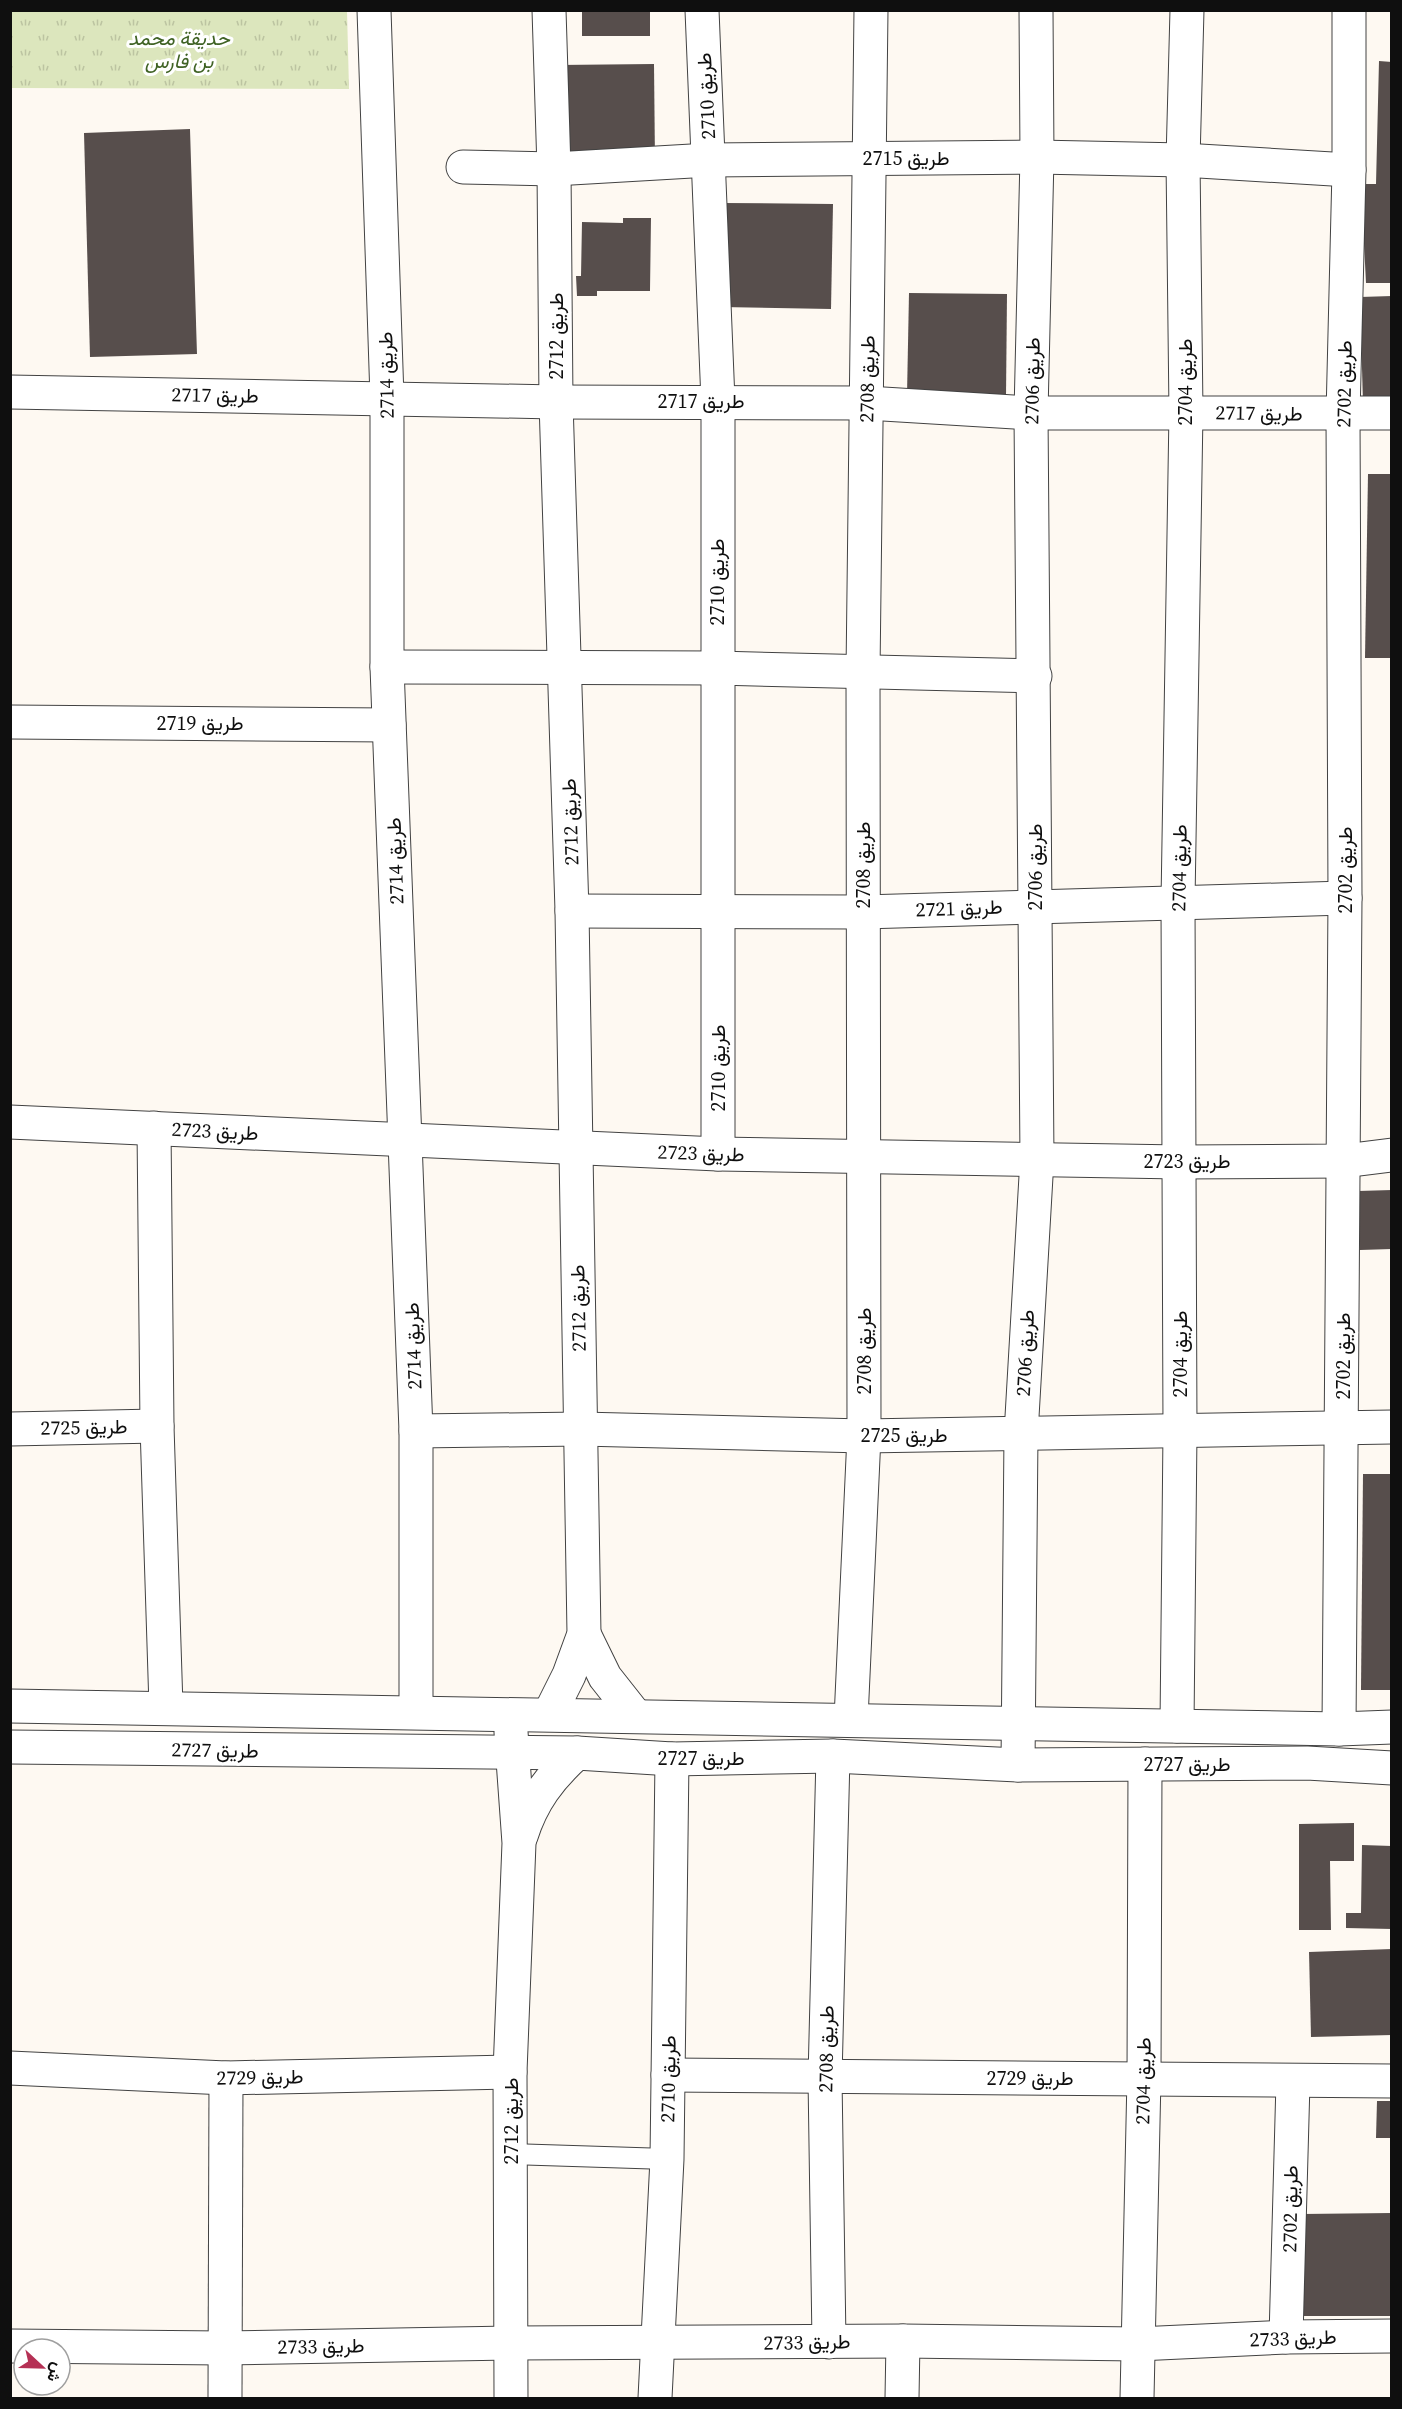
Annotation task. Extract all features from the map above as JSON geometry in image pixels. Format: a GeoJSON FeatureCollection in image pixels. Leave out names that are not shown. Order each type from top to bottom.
{"type":"FeatureCollection","features":[{"type":"Feature","properties":{"kind":"street","name":"طريق 2714"},"geometry":{"type":"LineString","coordinates":[[374,10],[387,398],[387,667],[416,1431],[416,1711]]}},
{"type":"Feature","properties":{"kind":"street","name":"طريق 2712"},"geometry":{"type":"LineString","coordinates":[[549,10],[554,170],[556,402],[572,911],[574,1147],[584,1634],[550,1713]]}},
{"type":"Feature","properties":{"kind":"street","name":"طريق 2710"},"geometry":{"type":"LineString","coordinates":[[702,10],[710,160],[718,401],[718,1154]]}},
{"type":"Feature","properties":{"kind":"street","name":"طريق 2708"},"geometry":{"type":"LineString","coordinates":[[851,1719],[864,1436],[863,673],[871,10]]}},
{"type":"Feature","properties":{"kind":"street","name":"طريق 2706"},"geometry":{"type":"LineString","coordinates":[[1018,1765],[1021,1434],[1037,1159],[1035,676],[1031,413],[1037,157],[1036,10]]}},
{"type":"Feature","properties":{"kind":"street","name":"طريق 2704"},"geometry":{"type":"LineString","coordinates":[[1177,1726],[1180,1431],[1178,902],[1186,412],[1184,160],[1187,10]]}},
{"type":"Feature","properties":{"kind":"street","name":"طريق 2702"},"geometry":{"type":"LineString","coordinates":[[1339,1729],[1345,898],[1343,414],[1349,170],[1349,10]]}},
{"type":"Feature","properties":{"kind":"street","name":"طريق 2715"},"geometry":{"type":"LineString","coordinates":[[463,167],[554,170],[710,160],[1037,157],[1184,160],[1349,170]]}},
{"type":"Feature","properties":{"kind":"street","name":"طريق 2717"},"geometry":{"type":"LineString","coordinates":[[10,392],[556,402],[867,403],[1031,413],[1392,413]]}},
{"type":"Feature","properties":{"kind":"street"},"geometry":{"type":"LineString","coordinates":[[387,667],[717,668],[1035,676]]}},
{"type":"Feature","properties":{"kind":"street","name":"طريق 2719"},"geometry":{"type":"LineString","coordinates":[[10,722],[390,725]]}},
{"type":"Feature","properties":{"kind":"street","name":"طريق 2721"},"geometry":{"type":"LineString","coordinates":[[572,911],[863,912],[1345,898]]}},
{"type":"Feature","properties":{"kind":"street","name":"طريق 2723"},"geometry":{"type":"LineString","coordinates":[[10,1122],[718,1154],[863,1158],[1180,1162],[1344,1161],[1392,1155]]}},
{"type":"Feature","properties":{"kind":"street"},"geometry":{"type":"LineString","coordinates":[[154,1128],[158,1426],[166,1707]]}},
{"type":"Feature","properties":{"kind":"street","name":"طريق 2725"},"geometry":{"type":"LineString","coordinates":[[10,1429],[158,1426]]}},
{"type":"Feature","properties":{"kind":"street","name":"طريق 2725"},"geometry":{"type":"LineString","coordinates":[[416,1431],[581,1430],[864,1436],[1392,1427]]}},
{"type":"Feature","properties":{"kind":"street","name":"طريق 2712"},"geometry":{"type":"LineString","coordinates":[[584,1634],[605,1677],[635,1715]]}},
{"type":"Feature","properties":{"kind":"street","name":"طريق 2727"},"geometry":{"type":"LineString","coordinates":[[10,1706],[550,1713],[1339,1729],[1392,1727]]}},
{"type":"Feature","properties":{"kind":"street","name":"طريق 2712"},"geometry":{"type":"LineString","coordinates":[[510,1713],[519,1843],[510,2072],[511,2398]]}},
{"type":"Feature","properties":{"kind":"street","name":"طريق 2727"},"geometry":{"type":"LineString","coordinates":[[10,1748],[577,1753],[672,1759],[833,1756],[1018,1765],[1307,1763],[1392,1768]]}},
{"type":"Feature","properties":{"kind":"street","name":"طريق 2712"},"geometry":{"type":"LineString","coordinates":[[519,1843],[527,1817],[540,1793],[557,1771],[577,1753]]}},
{"type":"Feature","properties":{"kind":"street","name":"طريق 2708"},"geometry":{"type":"LineString","coordinates":[[829,2342],[825,2078],[833,1756]]}},
{"type":"Feature","properties":{"kind":"street","name":"طريق 2710"},"geometry":{"type":"LineString","coordinates":[[655,2398],[667,2159],[672,1759]]}},
{"type":"Feature","properties":{"kind":"street","name":"طريق 2704"},"geometry":{"type":"LineString","coordinates":[[1137,2398],[1144,2078],[1145,1764]]}},
{"type":"Feature","properties":{"kind":"street","name":"طريق 2729"},"geometry":{"type":"LineString","coordinates":[[10,2068],[226,2078],[510,2072]]}},
{"type":"Feature","properties":{"kind":"street","name":"طريق 2729"},"geometry":{"type":"LineString","coordinates":[[668,2075],[825,2078],[1144,2078],[1293,2082],[1392,2081]]}},
{"type":"Feature","properties":{"kind":"street"},"geometry":{"type":"LineString","coordinates":[[225,2398],[223,2348],[226,2078]]}},
{"type":"Feature","properties":{"kind":"street","name":"طريق 2702"},"geometry":{"type":"LineString","coordinates":[[1287,2337],[1293,2082]]}},
{"type":"Feature","properties":{"kind":"street","name":"طريق 2733"},"geometry":{"type":"LineString","coordinates":[[10,2346],[223,2348],[512,2343],[903,2341],[1138,2344],[1287,2337],[1392,2336]]}},
{"type":"Feature","properties":{"kind":"street"},"geometry":{"type":"LineString","coordinates":[[902,2398],[903,2341]]}},
{"type":"Feature","properties":{"kind":"lane"},"geometry":{"type":"LineString","coordinates":[[510,2154],[667,2159]]}},
{"type":"Feature","properties":{"kind":"green space","name":"حديقة محمد بن فارس"},"geometry":{"type":"Polygon","coordinates":[[[11,10],[347,11],[349,89],[11,88],[11,10]]]}},
{"type":"Feature","properties":{"kind":"building"},"geometry":{"type":"Polygon","coordinates":[[[582,10],[650,10],[650,36],[582,36],[582,10]]]}},
{"type":"Feature","properties":{"kind":"building"},"geometry":{"type":"Polygon","coordinates":[[[1379,61],[1392,62],[1392,283],[1366,283],[1361,184],[1376,184],[1379,61]]]}},
{"type":"Feature","properties":{"kind":"building"},"geometry":{"type":"Polygon","coordinates":[[[654,64],[655,163],[563,160],[558,65],[654,64]]]}},
{"type":"Feature","properties":{"kind":"building"},"geometry":{"type":"Polygon","coordinates":[[[190,129],[197,354],[90,357],[84,133],[190,129]]]}},
{"type":"Feature","properties":{"kind":"building"},"geometry":{"type":"Polygon","coordinates":[[[723,203],[833,204],[831,309],[721,307],[723,203]]]}},
{"type":"Feature","properties":{"kind":"building"},"geometry":{"type":"Polygon","coordinates":[[[623,218],[651,218],[650,291],[597,291],[597,296],[577,296],[576,276],[581,276],[582,222],[623,223],[623,218]]]}},
{"type":"Feature","properties":{"kind":"building"},"geometry":{"type":"Polygon","coordinates":[[[909,293],[1007,294],[1006,396],[907,395],[909,293]]]}},
{"type":"Feature","properties":{"kind":"building"},"geometry":{"type":"Polygon","coordinates":[[[1392,296],[1392,405],[1363,404],[1360,297],[1392,296]]]}},
{"type":"Feature","properties":{"kind":"building"},"geometry":{"type":"Polygon","coordinates":[[[1368,474],[1392,474],[1392,658],[1365,658],[1368,474]]]}},
{"type":"Feature","properties":{"kind":"building"},"geometry":{"type":"Polygon","coordinates":[[[1392,1190],[1392,1249],[1360,1250],[1358,1191],[1392,1190]]]}},
{"type":"Feature","properties":{"kind":"building"},"geometry":{"type":"Polygon","coordinates":[[[1363,1474],[1392,1474],[1392,1690],[1361,1690],[1363,1474]]]}},
{"type":"Feature","properties":{"kind":"building"},"geometry":{"type":"Polygon","coordinates":[[[1354,1823],[1354,1861],[1330,1861],[1331,1930],[1299,1930],[1299,1824],[1354,1823]]]}},
{"type":"Feature","properties":{"kind":"building"},"geometry":{"type":"Polygon","coordinates":[[[1362,1845],[1392,1846],[1392,1929],[1346,1928],[1346,1913],[1361,1913],[1362,1845]]]}},
{"type":"Feature","properties":{"kind":"building"},"geometry":{"type":"Polygon","coordinates":[[[1392,1949],[1392,2035],[1311,2037],[1309,1952],[1392,1949]]]}},
{"type":"Feature","properties":{"kind":"building"},"geometry":{"type":"Polygon","coordinates":[[[1377,2101],[1392,2101],[1392,2138],[1376,2138],[1377,2101]]]}},
{"type":"Feature","properties":{"kind":"building"},"geometry":{"type":"Polygon","coordinates":[[[1392,2213],[1392,2316],[1301,2316],[1302,2214],[1392,2213]]]}}]}
